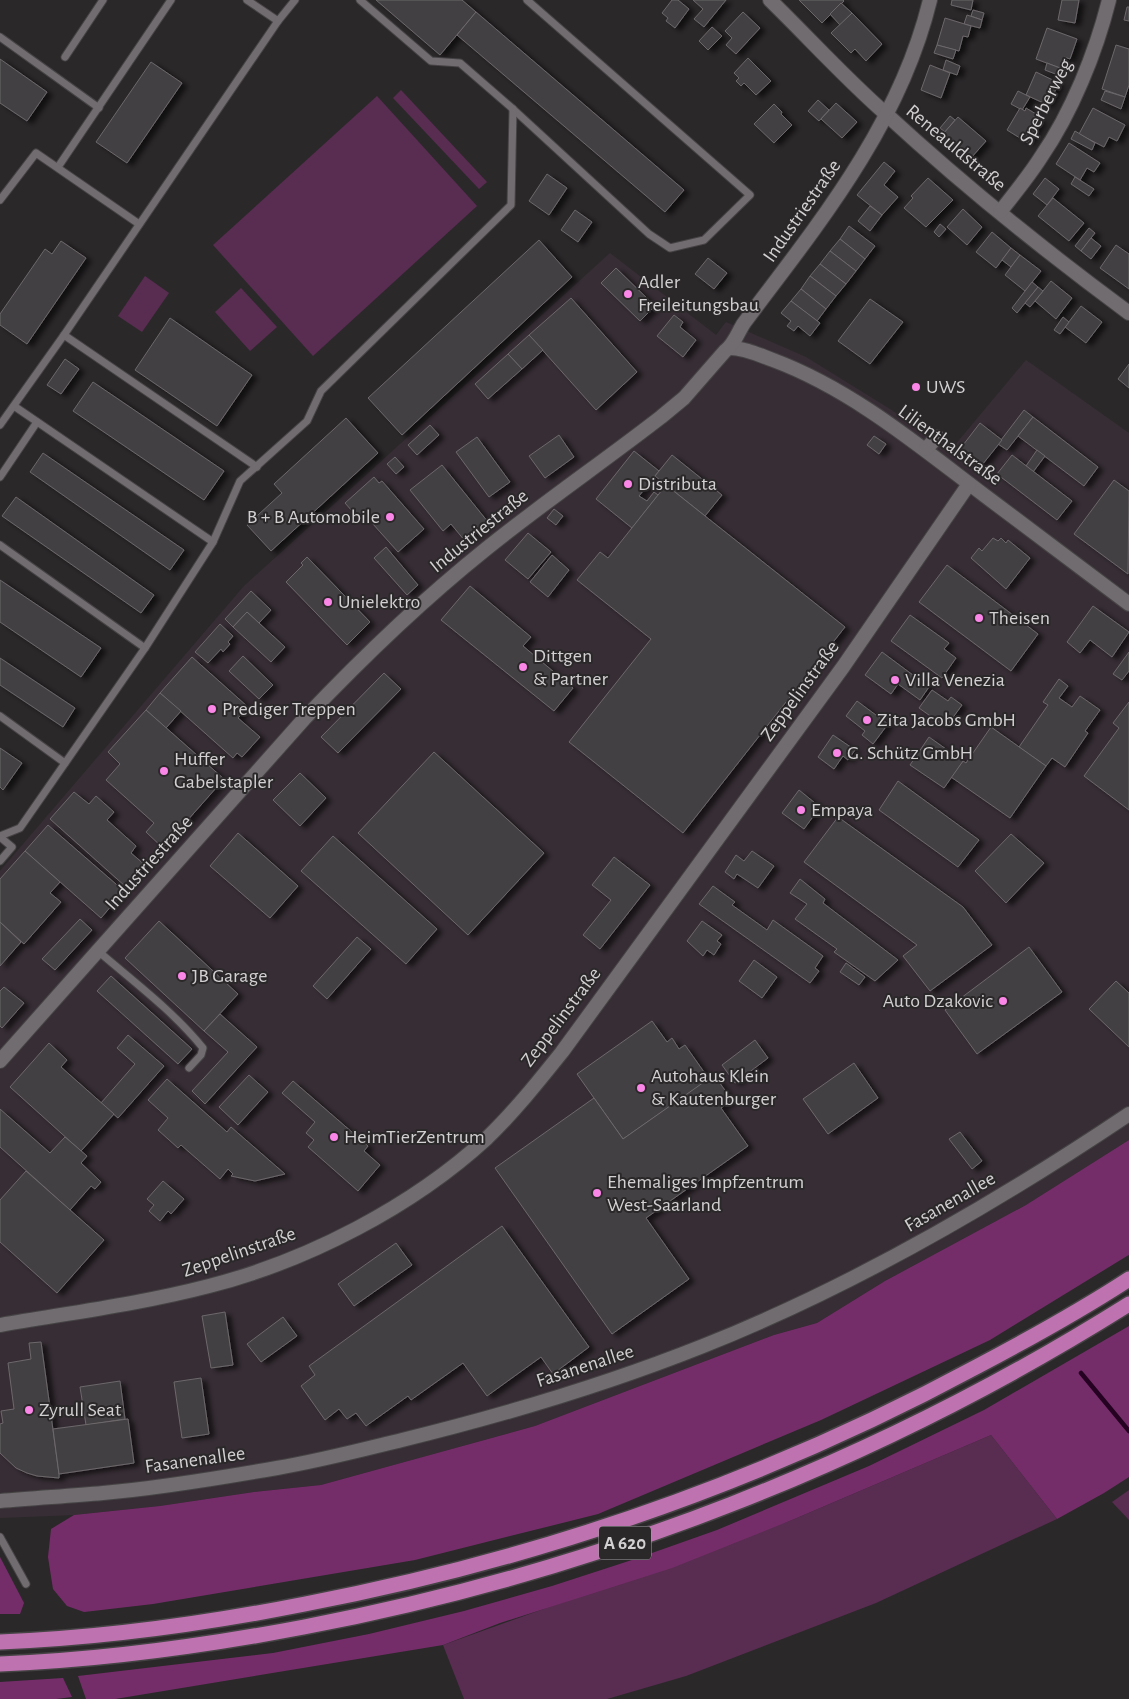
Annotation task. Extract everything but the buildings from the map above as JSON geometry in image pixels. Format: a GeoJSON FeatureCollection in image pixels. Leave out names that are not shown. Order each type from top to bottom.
{"type":"FeatureCollection","features":[{"type":"Feature","properties":{"kind":"highway","name":"A 620"},"geometry":{"type":"LineString","coordinates":[[0,1642],[133,1631],[247,1616],[351,1596],[489,1562],[587,1533],[694,1496],[759,1470],[896,1409],[1033,1337],[1129,1279]]}},
{"type":"Feature","properties":{"kind":"highway","name":"A 620"},"geometry":{"type":"LineString","coordinates":[[0,1664],[41,1663],[251,1637],[356,1617],[493,1584],[603,1551],[702,1517],[837,1461],[961,1400],[1042,1357],[1129,1304]]}},
{"type":"Feature","properties":{"kind":"street","name":"Reneauldstraße"},"geometry":{"type":"LineString","coordinates":[[770,0],[886,115],[1000,212],[1086,282],[1129,313]]}},
{"type":"Feature","properties":{"kind":"street","name":"Industriestraße"},"geometry":{"type":"LineString","coordinates":[[0,1061],[304,719],[387,635],[485,549],[684,398],[725,351],[730,348],[744,323],[814,232],[853,175],[905,77],[930,0]]}},
{"type":"Feature","properties":{"kind":"street","name":"Sperberweg"},"geometry":{"type":"LineString","coordinates":[[1000,212],[1042,156],[1062,120],[1104,22],[1109,0]]}},
{"type":"Feature","properties":{"kind":"street","name":"Lilienthalstraße"},"geometry":{"type":"LineString","coordinates":[[730,348],[746,350],[786,365],[866,408],[926,450],[1129,604]]}},
{"type":"Feature","properties":{"kind":"street"},"geometry":{"type":"LineString","coordinates":[[926,450],[937,437]]}},
{"type":"Feature","properties":{"kind":"street","name":"Zeppelinstraße"},"geometry":{"type":"LineString","coordinates":[[0,1325],[168,1296],[256,1272],[341,1236],[415,1194],[447,1171],[487,1137],[521,1102],[556,1060],[638,949],[843,667],[969,484]]}},
{"type":"Feature","properties":{"kind":"street","name":"Fasanenallee"},"geometry":{"type":"LineString","coordinates":[[0,1501],[105,1493],[280,1468],[478,1422],[644,1368],[714,1341],[790,1308],[871,1269],[1021,1185],[1129,1114]]}},
{"type":"Feature","properties":{"kind":"lane"},"geometry":{"type":"LineString","coordinates":[[64,57],[103,0]]}},
{"type":"Feature","properties":{"kind":"lane"},"geometry":{"type":"LineString","coordinates":[[58,166],[171,0]]}},
{"type":"Feature","properties":{"kind":"lane"},"geometry":{"type":"LineString","coordinates":[[247,0],[278,21]]}},
{"type":"Feature","properties":{"kind":"lane"},"geometry":{"type":"LineString","coordinates":[[0,425],[64,335],[278,21],[295,0]]}},
{"type":"Feature","properties":{"kind":"lane"},"geometry":{"type":"LineString","coordinates":[[360,0],[431,61],[460,63],[513,109],[648,234],[670,248],[704,240],[750,195],[527,0]]}},
{"type":"Feature","properties":{"kind":"lane"},"geometry":{"type":"LineString","coordinates":[[0,37],[99,108]]}},
{"type":"Feature","properties":{"kind":"lane"},"geometry":{"type":"LineString","coordinates":[[0,861],[12,847],[0,837],[20,828],[145,648],[213,542],[240,481],[307,422],[321,391],[511,204],[513,109]]}},
{"type":"Feature","properties":{"kind":"lane"},"geometry":{"type":"LineString","coordinates":[[0,200],[36,153],[58,166],[139,224]]}},
{"type":"Feature","properties":{"kind":"lane"},"geometry":{"type":"LineString","coordinates":[[64,335],[257,467]]}},
{"type":"Feature","properties":{"kind":"lane"},"geometry":{"type":"LineString","coordinates":[[14,406],[213,542]]}},
{"type":"Feature","properties":{"kind":"lane"},"geometry":{"type":"LineString","coordinates":[[0,477],[37,422]]}},
{"type":"Feature","properties":{"kind":"lane"},"geometry":{"type":"LineString","coordinates":[[0,546],[145,648]]}},
{"type":"Feature","properties":{"kind":"lane"},"geometry":{"type":"LineString","coordinates":[[0,716],[65,763]]}},
{"type":"Feature","properties":{"kind":"lane"},"geometry":{"type":"LineString","coordinates":[[98,951],[189,1030],[203,1048],[201,1055],[188,1068]]}},
{"type":"Feature","properties":{"kind":"lane"},"geometry":{"type":"LineString","coordinates":[[0,1537],[26,1584]]}},
{"type":"Feature","properties":{"kind":"shaded area"},"geometry":{"type":"Polygon","coordinates":[[[401,90],[487,182],[479,189],[393,98],[401,90]]]}},
{"type":"Feature","properties":{"kind":"shaded area"},"geometry":{"type":"Polygon","coordinates":[[[377,96],[477,206],[313,356],[213,245],[377,96]]]}},
{"type":"Feature","properties":{"kind":"shaded area"},"geometry":{"type":"Polygon","coordinates":[[[610,253],[716,335],[726,322],[806,357],[890,409],[950,451],[1026,360],[1129,433],[1129,1140],[1026,1205],[885,1281],[817,1323],[774,1335],[535,1426],[321,1485],[74,1515],[0,1518],[0,871],[244,586],[610,253]]]}},
{"type":"Feature","properties":{"kind":"shaded area"},"geometry":{"type":"Polygon","coordinates":[[[145,276],[169,293],[142,332],[118,316],[145,276]]]}},
{"type":"Feature","properties":{"kind":"shaded area"},"geometry":{"type":"Polygon","coordinates":[[[241,288],[277,327],[250,351],[215,312],[241,288]]]}},
{"type":"Feature","properties":{"kind":"shaded area"},"geometry":{"type":"Polygon","coordinates":[[[1129,1140],[1129,1255],[990,1340],[821,1420],[598,1514],[415,1560],[153,1604],[84,1612],[67,1606],[53,1589],[48,1557],[51,1529],[74,1515],[321,1485],[535,1426],[774,1335],[817,1323],[885,1281],[1026,1205],[1129,1140]]]}},
{"type":"Feature","properties":{"kind":"shaded area"},"geometry":{"type":"Polygon","coordinates":[[[1129,1326],[1129,1477],[1057,1519],[991,1435],[792,1520],[672,1568],[500,1623],[443,1645],[115,1699],[86,1699],[78,1676],[273,1653],[369,1634],[464,1611],[552,1586],[635,1559],[717,1530],[869,1466],[984,1410],[1129,1326]]]}},
{"type":"Feature","properties":{"kind":"shaded area"},"geometry":{"type":"Polygon","coordinates":[[[991,1435],[1057,1519],[876,1603],[686,1676],[607,1699],[464,1699],[443,1645],[792,1520],[991,1435]]]}},
{"type":"Feature","properties":{"kind":"shaded area"},"geometry":{"type":"Polygon","coordinates":[[[1129,1490],[1129,1520],[1112,1502],[1129,1490]]]}},
{"type":"Feature","properties":{"kind":"shaded area"},"geometry":{"type":"Polygon","coordinates":[[[0,1557],[24,1603],[20,1614],[0,1614],[0,1557]]]}},
{"type":"Feature","properties":{"kind":"shaded area"},"geometry":{"type":"Polygon","coordinates":[[[63,1678],[72,1697],[56,1699],[0,1699],[0,1682],[63,1678]]]}},
{"type":"Feature","properties":{"kind":"waterway"},"geometry":{"type":"LineString","coordinates":[[1081,1373],[1129,1431]]}},
{"type":"Feature","properties":{"kind":"place","name":"Adler Freileitungsbau"},"geometry":{"type":"Point","coordinates":[628,294]}},
{"type":"Feature","properties":{"kind":"place","name":"UWS"},"geometry":{"type":"Point","coordinates":[916,387]}},
{"type":"Feature","properties":{"kind":"place","name":"Distributa"},"geometry":{"type":"Point","coordinates":[628,484]}},
{"type":"Feature","properties":{"kind":"place","name":"B + B Automobile"},"geometry":{"type":"Point","coordinates":[390,517]}},
{"type":"Feature","properties":{"kind":"place","name":"Unielektro"},"geometry":{"type":"Point","coordinates":[328,602]}},
{"type":"Feature","properties":{"kind":"place","name":"Theisen"},"geometry":{"type":"Point","coordinates":[979,618]}},
{"type":"Feature","properties":{"kind":"place","name":"Dittgen & Partner"},"geometry":{"type":"Point","coordinates":[523,667]}},
{"type":"Feature","properties":{"kind":"place","name":"Villa Venezia"},"geometry":{"type":"Point","coordinates":[895,680]}},
{"type":"Feature","properties":{"kind":"place","name":"Prediger Treppen"},"geometry":{"type":"Point","coordinates":[212,709]}},
{"type":"Feature","properties":{"kind":"place","name":"Zita Jacobs GmbH"},"geometry":{"type":"Point","coordinates":[867,720]}},
{"type":"Feature","properties":{"kind":"place","name":"G. Schütz GmbH"},"geometry":{"type":"Point","coordinates":[837,753]}},
{"type":"Feature","properties":{"kind":"place","name":"Huffer Gabelstapler"},"geometry":{"type":"Point","coordinates":[164,771]}},
{"type":"Feature","properties":{"kind":"place","name":"Empaya"},"geometry":{"type":"Point","coordinates":[801,810]}},
{"type":"Feature","properties":{"kind":"place","name":"JB Garage"},"geometry":{"type":"Point","coordinates":[182,976]}},
{"type":"Feature","properties":{"kind":"place","name":"Auto Dzakovic"},"geometry":{"type":"Point","coordinates":[1003,1001]}},
{"type":"Feature","properties":{"kind":"place","name":"Autohaus Klein & Kautenburger"},"geometry":{"type":"Point","coordinates":[641,1088]}},
{"type":"Feature","properties":{"kind":"place","name":"HeimTierZentrum"},"geometry":{"type":"Point","coordinates":[334,1137]}},
{"type":"Feature","properties":{"kind":"place","name":"Ehemaliges Impfzentrum West-Saarland"},"geometry":{"type":"Point","coordinates":[597,1193]}},
{"type":"Feature","properties":{"kind":"place","name":"Zyrull Seat"},"geometry":{"type":"Point","coordinates":[29,1410]}}]}
